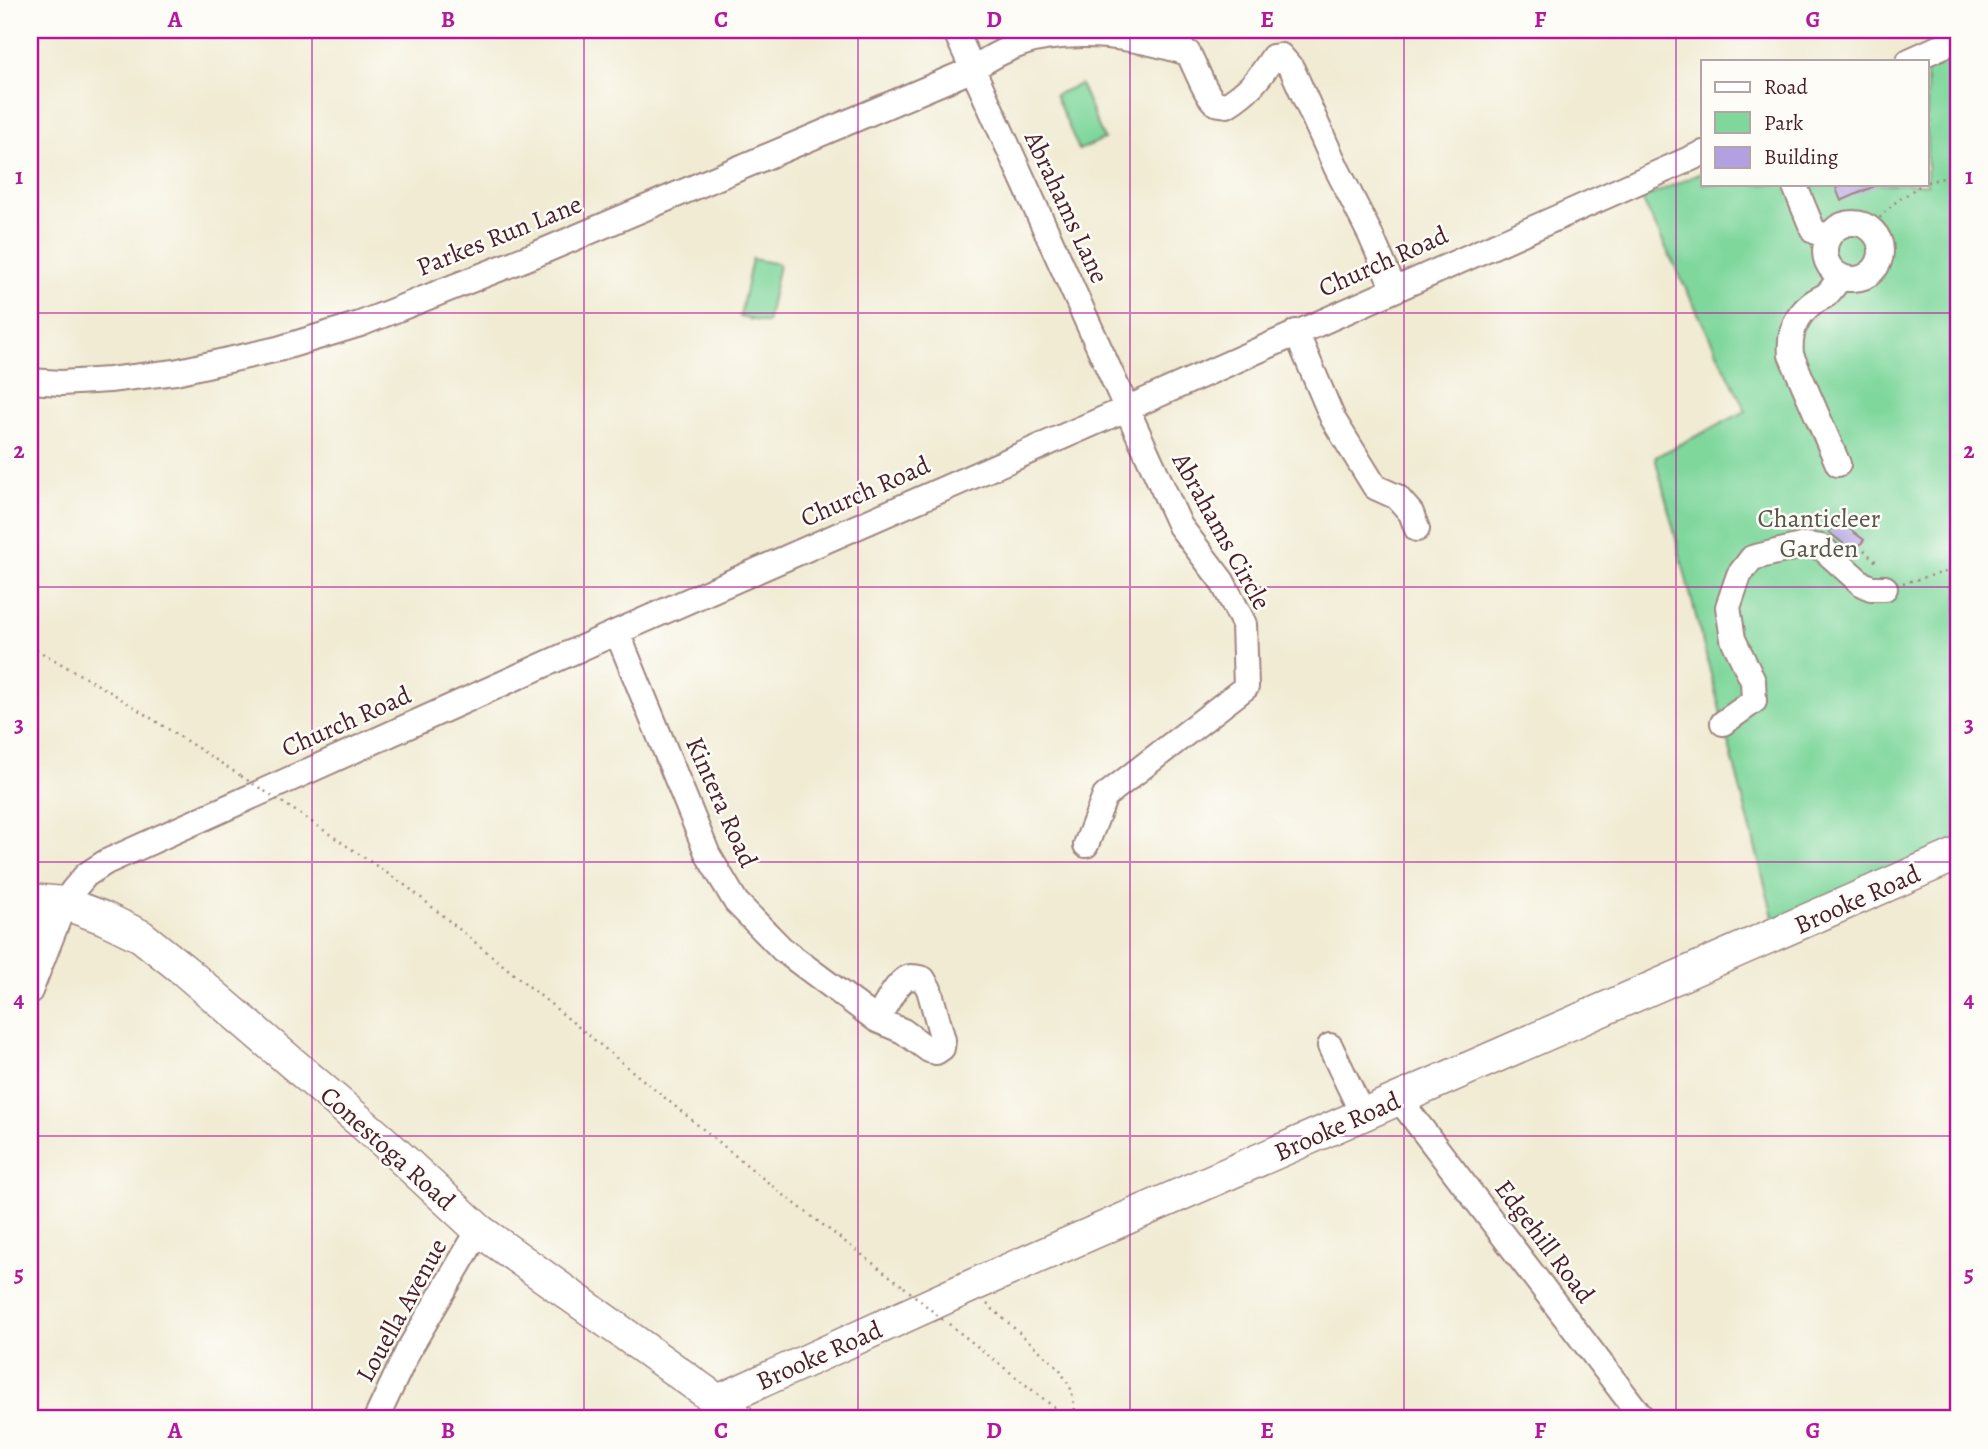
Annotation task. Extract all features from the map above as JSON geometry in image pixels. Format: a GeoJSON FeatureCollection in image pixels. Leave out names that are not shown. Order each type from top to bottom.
{"type":"FeatureCollection","features":[{"type":"Feature","properties":{"kind":"main road","name":"Brooke Road"},"geometry":{"type":"LineString","coordinates":[[728,1410],[969,1287],[1958,854]]}},
{"type":"Feature","properties":{"kind":"main road","name":"Conestoga Road"},"geometry":{"type":"LineString","coordinates":[[30,900],[64,904],[104,918],[141,936],[384,1142],[479,1230],[728,1410]]}},
{"type":"Feature","properties":{"kind":"street","name":"Abrahams Lane"},"geometry":{"type":"LineString","coordinates":[[955,30],[1126,409]]}},
{"type":"Feature","properties":{"kind":"street","name":"Parkes Run Lane"},"geometry":{"type":"LineString","coordinates":[[30,381],[61,383],[175,372],[278,349],[360,324],[539,253],[971,70],[995,55],[1044,38],[1095,35],[1160,44],[1188,53],[1205,92],[1215,102],[1227,105],[1260,78],[1273,57],[1281,56],[1293,69],[1394,289]]}},
{"type":"Feature","properties":{"kind":"street"},"geometry":{"type":"LineString","coordinates":[[1911,60],[1958,39]]}},
{"type":"Feature","properties":{"kind":"street","name":"Church Road"},"geometry":{"type":"LineString","coordinates":[[64,904],[86,875],[106,862],[617,632],[1701,154]]}},
{"type":"Feature","properties":{"kind":"street"},"geometry":{"type":"LineString","coordinates":[[1795,186],[1814,230],[1827,238]]}},
{"type":"Feature","properties":{"kind":"street"},"geometry":{"type":"LineString","coordinates":[[1857,223],[1870,228],[1881,246],[1880,260],[1876,267],[1859,279],[1841,277],[1825,259],[1827,238],[1836,227],[1843,224],[1857,223]]}},
{"type":"Feature","properties":{"kind":"street"},"geometry":{"type":"LineString","coordinates":[[1838,464],[1791,355],[1790,346],[1798,318],[1805,309],[1826,295],[1841,277]]}},
{"type":"Feature","properties":{"kind":"street"},"geometry":{"type":"LineString","coordinates":[[1296,332],[1333,419],[1375,487],[1396,497],[1412,513],[1417,529]]}},
{"type":"Feature","properties":{"kind":"street","name":"Abrahams Circle"},"geometry":{"type":"LineString","coordinates":[[1086,845],[1105,796],[1245,687],[1244,624],[1222,581],[1180,526],[1126,409]]}},
{"type":"Feature","properties":{"kind":"street"},"geometry":{"type":"LineString","coordinates":[[1723,723],[1754,701],[1753,681],[1732,639],[1728,607],[1739,575],[1752,558],[1805,545],[1821,547],[1861,583],[1871,588],[1885,588]]}},
{"type":"Feature","properties":{"kind":"street","name":"Kintera Road"},"geometry":{"type":"LineString","coordinates":[[617,632],[708,855],[736,902],[783,950],[877,1020]]}},
{"type":"Feature","properties":{"kind":"street"},"geometry":{"type":"LineString","coordinates":[[30,940],[64,904]]}},
{"type":"Feature","properties":{"kind":"street"},"geometry":{"type":"LineString","coordinates":[[30,991],[64,904]]}},
{"type":"Feature","properties":{"kind":"street"},"geometry":{"type":"LineString","coordinates":[[1331,1046],[1363,1115]]}},
{"type":"Feature","properties":{"kind":"street","name":"Edgehill Road"},"geometry":{"type":"LineString","coordinates":[[1399,1100],[1643,1419]]}},
{"type":"Feature","properties":{"kind":"street","name":"Louella Avenue"},"geometry":{"type":"LineString","coordinates":[[376,1419],[408,1351],[479,1230]]}},
{"type":"Feature","properties":{"kind":"path"},"geometry":{"type":"LineString","coordinates":[[1928,182],[1958,174]]}},
{"type":"Feature","properties":{"kind":"path"},"geometry":{"type":"LineString","coordinates":[[1870,228],[1893,204],[1919,186]]}},
{"type":"Feature","properties":{"kind":"path"},"geometry":{"type":"LineString","coordinates":[[1864,550],[1875,561],[1885,588],[1945,572],[1958,564]]}},
{"type":"Feature","properties":{"kind":"path"},"geometry":{"type":"LineString","coordinates":[[30,646],[112,693],[409,888],[776,1189],[1069,1419]]}},
{"type":"Feature","properties":{"kind":"path"},"geometry":{"type":"LineString","coordinates":[[969,1287],[1059,1368],[1072,1391],[1076,1419]]}},
{"type":"Feature","properties":{"kind":"green space","name":"Chanticleer Garden"},"geometry":{"type":"Polygon","coordinates":[[[1958,55],[1958,838],[1774,920],[1655,457],[1746,411],[1642,199],[1701,173],[1701,186],[1928,186],[1928,70],[1958,55]]]}},
{"type":"Feature","properties":{"kind":"green space"},"geometry":{"type":"Polygon","coordinates":[[[1080,84],[1104,139],[1079,150],[1055,95],[1080,84]]]}},
{"type":"Feature","properties":{"kind":"green space"},"geometry":{"type":"Polygon","coordinates":[[[752,259],[779,264],[767,323],[740,317],[752,259]]]}},
{"type":"Feature","properties":{"kind":"building"},"geometry":{"type":"Polygon","coordinates":[[[1840,186],[1875,186],[1841,201],[1836,188],[1840,186]]]}},
{"type":"Feature","properties":{"kind":"building"},"geometry":{"type":"Polygon","coordinates":[[[1838,520],[1864,540],[1854,552],[1829,532],[1838,520]]]}}]}
